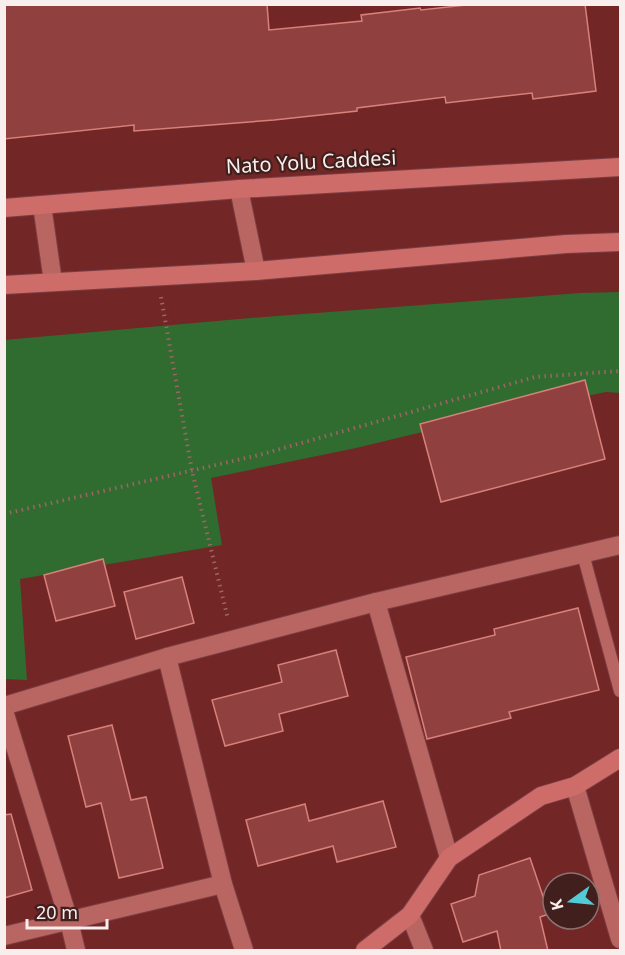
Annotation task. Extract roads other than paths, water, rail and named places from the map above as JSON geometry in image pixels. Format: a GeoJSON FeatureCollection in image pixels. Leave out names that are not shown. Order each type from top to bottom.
{"type":"FeatureCollection","features":[{"type":"Feature","properties":{"kind":"main road","name":"Nato Yolu Caddesi"},"geometry":{"type":"LineString","coordinates":[[4,208],[239,189],[621,167]]}},
{"type":"Feature","properties":{"kind":"main road"},"geometry":{"type":"LineString","coordinates":[[4,285],[256,271],[542,246],[621,242]]}},
{"type":"Feature","properties":{"kind":"main road"},"geometry":{"type":"LineString","coordinates":[[365,951],[410,915],[449,858],[541,796],[575,786],[621,758]]}},
{"type":"Feature","properties":{"kind":"street"},"geometry":{"type":"LineString","coordinates":[[239,189],[256,271]]}},
{"type":"Feature","properties":{"kind":"street"},"geometry":{"type":"LineString","coordinates":[[42,205],[53,282]]}},
{"type":"Feature","properties":{"kind":"street"},"geometry":{"type":"LineString","coordinates":[[4,706],[167,657],[376,602],[621,545]]}},
{"type":"Feature","properties":{"kind":"street"},"geometry":{"type":"LineString","coordinates":[[376,602],[449,858]]}},
{"type":"Feature","properties":{"kind":"street"},"geometry":{"type":"LineString","coordinates":[[167,657],[223,884],[244,951]]}},
{"type":"Feature","properties":{"kind":"street"},"geometry":{"type":"LineString","coordinates":[[4,711],[69,921],[76,951]]}},
{"type":"Feature","properties":{"kind":"street"},"geometry":{"type":"LineString","coordinates":[[575,786],[621,939]]}},
{"type":"Feature","properties":{"kind":"street"},"geometry":{"type":"LineString","coordinates":[[4,936],[223,884]]}},
{"type":"Feature","properties":{"kind":"street"},"geometry":{"type":"LineString","coordinates":[[410,915],[424,951]]}},
{"type":"Feature","properties":{"kind":"lane"},"geometry":{"type":"LineString","coordinates":[[582,554],[621,691]]}}]}
